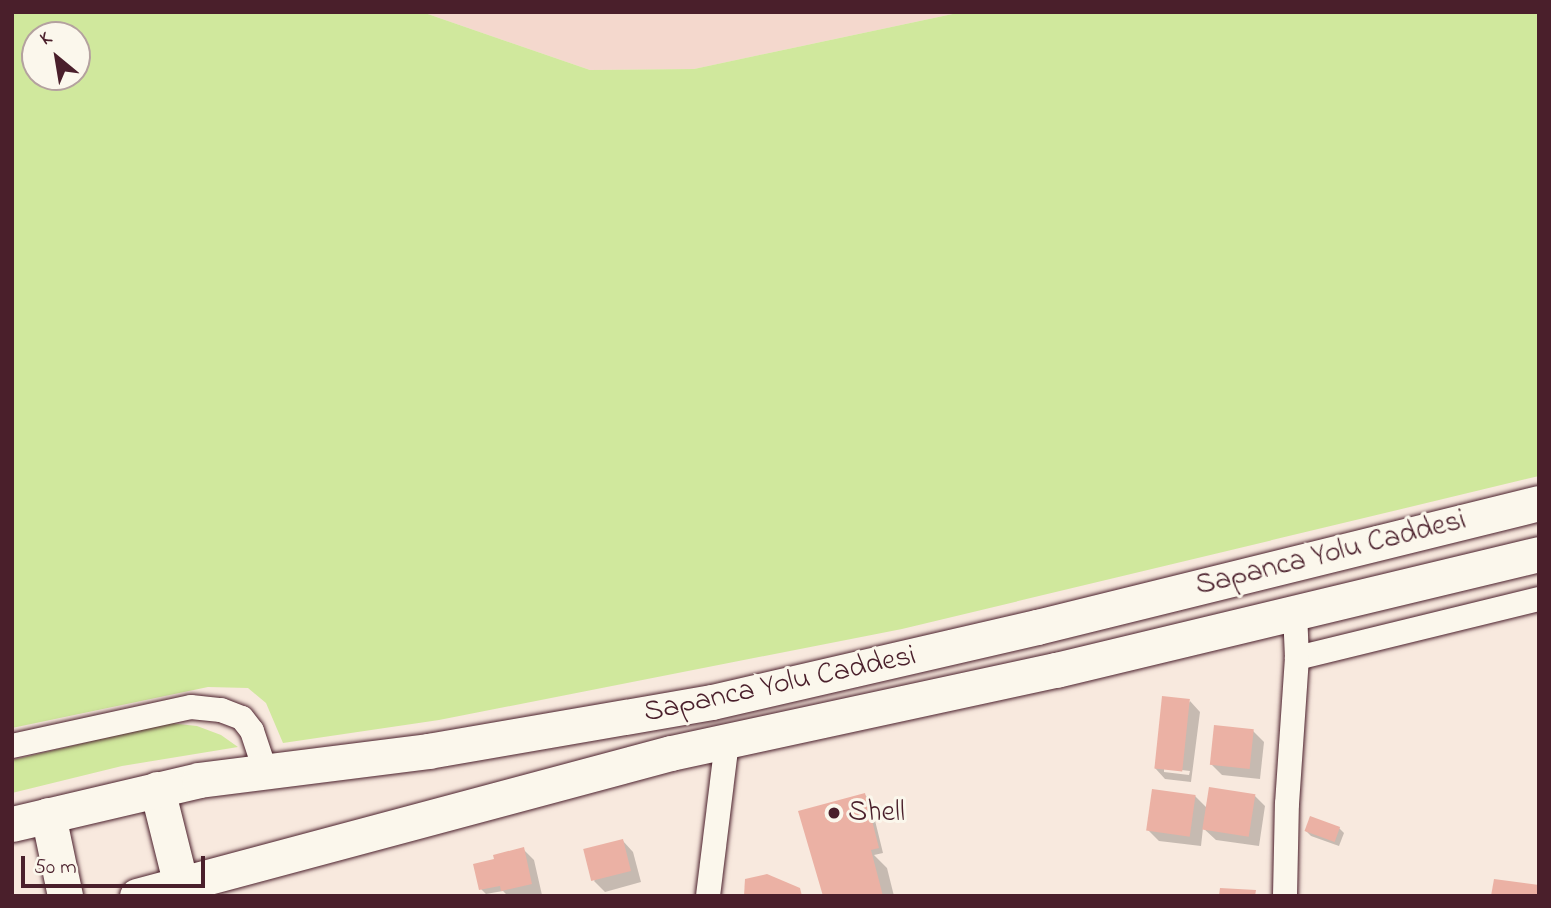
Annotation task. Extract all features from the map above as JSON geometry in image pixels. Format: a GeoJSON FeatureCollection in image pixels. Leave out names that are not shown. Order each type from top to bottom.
{"type":"FeatureCollection","features":[{"type":"Feature","properties":{"kind":"highway","name":"Sapanca Yolu Caddesi"},"geometry":{"type":"LineString","coordinates":[[12,824],[157,789],[265,771],[428,751],[712,702],[1037,627],[1539,503]]}},
{"type":"Feature","properties":{"kind":"highway","name":"Sapanca Yolu Caddesi"},"geometry":{"type":"LineString","coordinates":[[140,895],[508,794],[727,741],[1056,670],[1539,554]]}},
{"type":"Feature","properties":{"kind":"highway"},"geometry":{"type":"LineString","coordinates":[[157,789],[181,885]]}},
{"type":"Feature","properties":{"kind":"highway"},"geometry":{"type":"LineString","coordinates":[[48,815],[65,896]]}},
{"type":"Feature","properties":{"kind":"street"},"geometry":{"type":"LineString","coordinates":[[1297,658],[1539,599]]}},
{"type":"Feature","properties":{"kind":"street"},"geometry":{"type":"LineString","coordinates":[[1285,896],[1287,804],[1297,658],[1295,613]]}},
{"type":"Feature","properties":{"kind":"street"},"geometry":{"type":"LineString","coordinates":[[12,746],[191,707],[211,709],[242,718],[252,731],[265,771]]}},
{"type":"Feature","properties":{"kind":"street"},"geometry":{"type":"LineString","coordinates":[[708,896],[727,741]]}},
{"type":"Feature","properties":{"kind":"shaded area"},"geometry":{"type":"Polygon","coordinates":[[[422,12],[962,12],[694,69],[590,70],[422,12]]]}},
{"type":"Feature","properties":{"kind":"green space"},"geometry":{"type":"Polygon","coordinates":[[[12,12],[422,12],[590,70],[694,69],[962,12],[1539,12],[1539,476],[902,629],[439,720],[283,743],[266,703],[248,688],[208,687],[12,728],[12,12]]]}},
{"type":"Feature","properties":{"kind":"green space"},"geometry":{"type":"Polygon","coordinates":[[[169,723],[197,726],[221,735],[238,747],[122,766],[12,793],[12,760],[169,723]]]}},
{"type":"Feature","properties":{"kind":"building"},"geometry":{"type":"Polygon","coordinates":[[[1162,696],[1190,699],[1182,772],[1154,769],[1162,696]]]}},
{"type":"Feature","properties":{"kind":"building"},"geometry":{"type":"Polygon","coordinates":[[[1214,725],[1254,729],[1250,769],[1210,765],[1214,725]]]}},
{"type":"Feature","properties":{"kind":"building"},"geometry":{"type":"Polygon","coordinates":[[[1209,787],[1255,794],[1249,837],[1202,829],[1209,787]]]}},
{"type":"Feature","properties":{"kind":"building"},"geometry":{"type":"Polygon","coordinates":[[[1152,789],[1196,795],[1190,837],[1146,831],[1152,789]]]}},
{"type":"Feature","properties":{"kind":"building"},"geometry":{"type":"Polygon","coordinates":[[[865,793],[879,848],[871,850],[883,896],[823,896],[798,811],[865,793]]]}},
{"type":"Feature","properties":{"kind":"building"},"geometry":{"type":"Polygon","coordinates":[[[1310,816],[1340,827],[1335,842],[1305,831],[1310,816]]]}},
{"type":"Feature","properties":{"kind":"building"},"geometry":{"type":"Polygon","coordinates":[[[623,839],[631,871],[591,881],[583,849],[623,839]]]}},
{"type":"Feature","properties":{"kind":"building"},"geometry":{"type":"Polygon","coordinates":[[[524,847],[532,884],[501,891],[500,886],[479,890],[473,864],[494,859],[493,855],[524,847]]]}},
{"type":"Feature","properties":{"kind":"building"},"geometry":{"type":"Polygon","coordinates":[[[767,874],[800,888],[802,896],[744,896],[745,879],[767,874]]]}},
{"type":"Feature","properties":{"kind":"building"},"geometry":{"type":"Polygon","coordinates":[[[1494,879],[1539,885],[1539,896],[1491,896],[1494,879]]]}},
{"type":"Feature","properties":{"kind":"building"},"geometry":{"type":"Polygon","coordinates":[[[1220,888],[1256,890],[1255,896],[1219,896],[1220,888]]]}},
{"type":"Feature","properties":{"kind":"place","name":"Shell"},"geometry":{"type":"Point","coordinates":[834,813]}}]}
